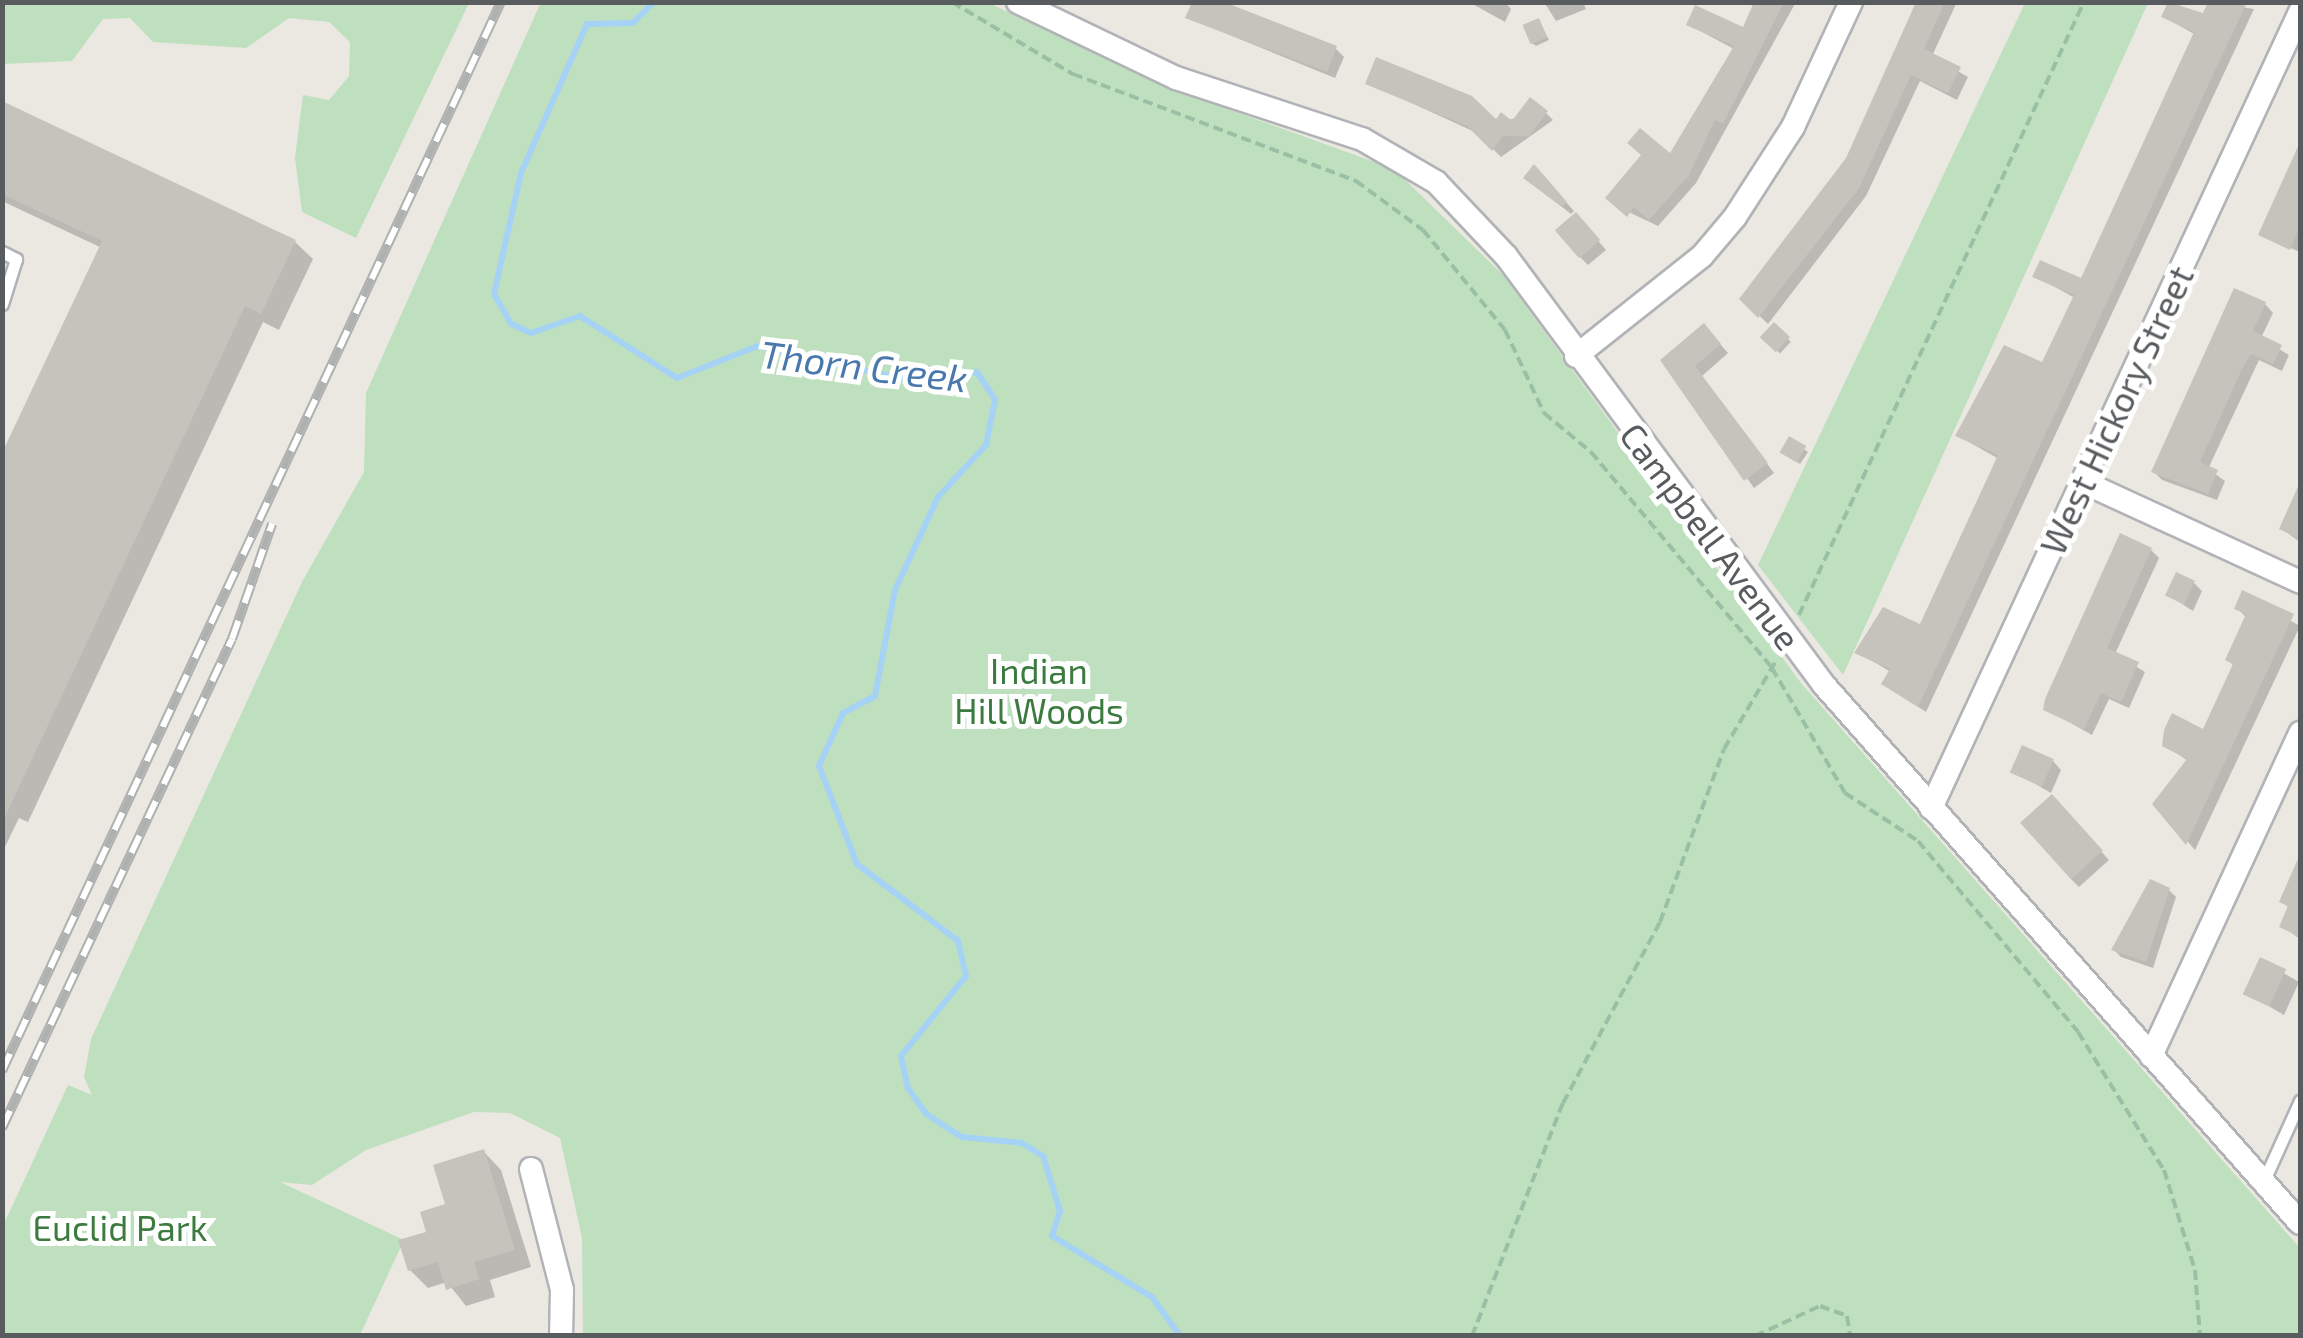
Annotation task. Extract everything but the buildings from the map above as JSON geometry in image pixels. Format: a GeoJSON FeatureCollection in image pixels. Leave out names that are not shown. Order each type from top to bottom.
{"type":"FeatureCollection","features":[{"type":"Feature","properties":{"kind":"street","name":"Campbell Avenue"},"geometry":{"type":"LineString","coordinates":[[1018,2],[1044,10],[1176,78],[1400,156],[1506,256],[1737,574],[1932,808],[2151,1056],[2265,1178],[2300,1222]]}},
{"type":"Feature","properties":{"kind":"street"},"geometry":{"type":"LineString","coordinates":[[1576,356],[1702,256],[1735,216],[1792,127],[1851,2]]}},
{"type":"Feature","properties":{"kind":"street","name":"West Hickory Street"},"geometry":{"type":"LineString","coordinates":[[1932,808],[2300,12]]}},
{"type":"Feature","properties":{"kind":"street"},"geometry":{"type":"LineString","coordinates":[[2082,482],[2300,582]]}},
{"type":"Feature","properties":{"kind":"street"},"geometry":{"type":"LineString","coordinates":[[2151,1056],[2300,733]]}},
{"type":"Feature","properties":{"kind":"street"},"geometry":{"type":"LineString","coordinates":[[531,1170],[562,1290],[560,1336]]}},
{"type":"Feature","properties":{"kind":"lane"},"geometry":{"type":"LineString","coordinates":[[2,252],[16,259],[2,304]]}},
{"type":"Feature","properties":{"kind":"lane"},"geometry":{"type":"LineString","coordinates":[[2265,1178],[2300,1101]]}},
{"type":"Feature","properties":{"kind":"path"},"geometry":{"type":"LineString","coordinates":[[952,2],[1073,74],[1356,181],[1399,206],[1505,330],[1544,413],[1591,452],[1773,666],[1845,793],[1918,842],[2078,1032],[2146,1132],[2196,1270],[2200,1336]]}},
{"type":"Feature","properties":{"kind":"path"},"geometry":{"type":"LineString","coordinates":[[1804,606],[2084,2]]}},
{"type":"Feature","properties":{"kind":"path"},"geometry":{"type":"LineString","coordinates":[[1472,1336],[1563,1103],[1660,922],[1724,749],[1773,666]]}},
{"type":"Feature","properties":{"kind":"path"},"geometry":{"type":"LineString","coordinates":[[1755,1336],[1820,1306],[1846,1316],[1850,1336]]}},
{"type":"Feature","properties":{"kind":"green space","name":"Indian Hill Woods"},"geometry":{"type":"Polygon","coordinates":[[[541,2],[989,3],[1164,86],[1394,169],[1503,275],[1801,683],[2300,1248],[2300,1335],[583,1335],[582,1238],[560,1138],[510,1113],[474,1112],[366,1150],[312,1185],[280,1182],[404,1240],[360,1335],[3,1336],[3,1226],[68,1085],[92,1095],[84,1077],[91,1039],[302,582],[364,472],[366,393],[541,2]]]}},
{"type":"Feature","properties":{"kind":"green space"},"geometry":{"type":"Polygon","coordinates":[[[2,3],[469,3],[356,238],[302,212],[295,158],[303,95],[329,100],[349,76],[350,42],[329,22],[289,18],[246,48],[153,42],[130,18],[103,19],[72,61],[3,64],[2,3]]]}},
{"type":"Feature","properties":{"kind":"green space"},"geometry":{"type":"Polygon","coordinates":[[[2025,3],[2148,3],[1843,675],[1758,565],[2025,3]]]}},
{"type":"Feature","properties":{"kind":"waterway","name":"Thorn Creek"},"geometry":{"type":"LineString","coordinates":[[654,2],[633,23],[587,24],[521,173],[494,294],[511,324],[531,333],[580,316],[677,378],[758,346],[899,378],[977,372],[995,400],[986,445],[938,497],[895,590],[875,696],[843,713],[819,766],[857,864],[958,941],[966,976],[901,1056],[908,1088],[926,1114],[962,1137],[1022,1143],[1043,1156],[1060,1211],[1052,1236],[1152,1297],[1180,1336]]}},
{"type":"Feature","properties":{"kind":"railway"},"geometry":{"type":"LineString","coordinates":[[2,1071],[501,2]]}},
{"type":"Feature","properties":{"kind":"railway"},"geometry":{"type":"LineString","coordinates":[[2,1128],[232,639],[272,524]]}},
{"type":"Feature","properties":{"kind":"park label","name":"Euclid Park"},"geometry":{"type":"Point","coordinates":[120,1227]}}]}
